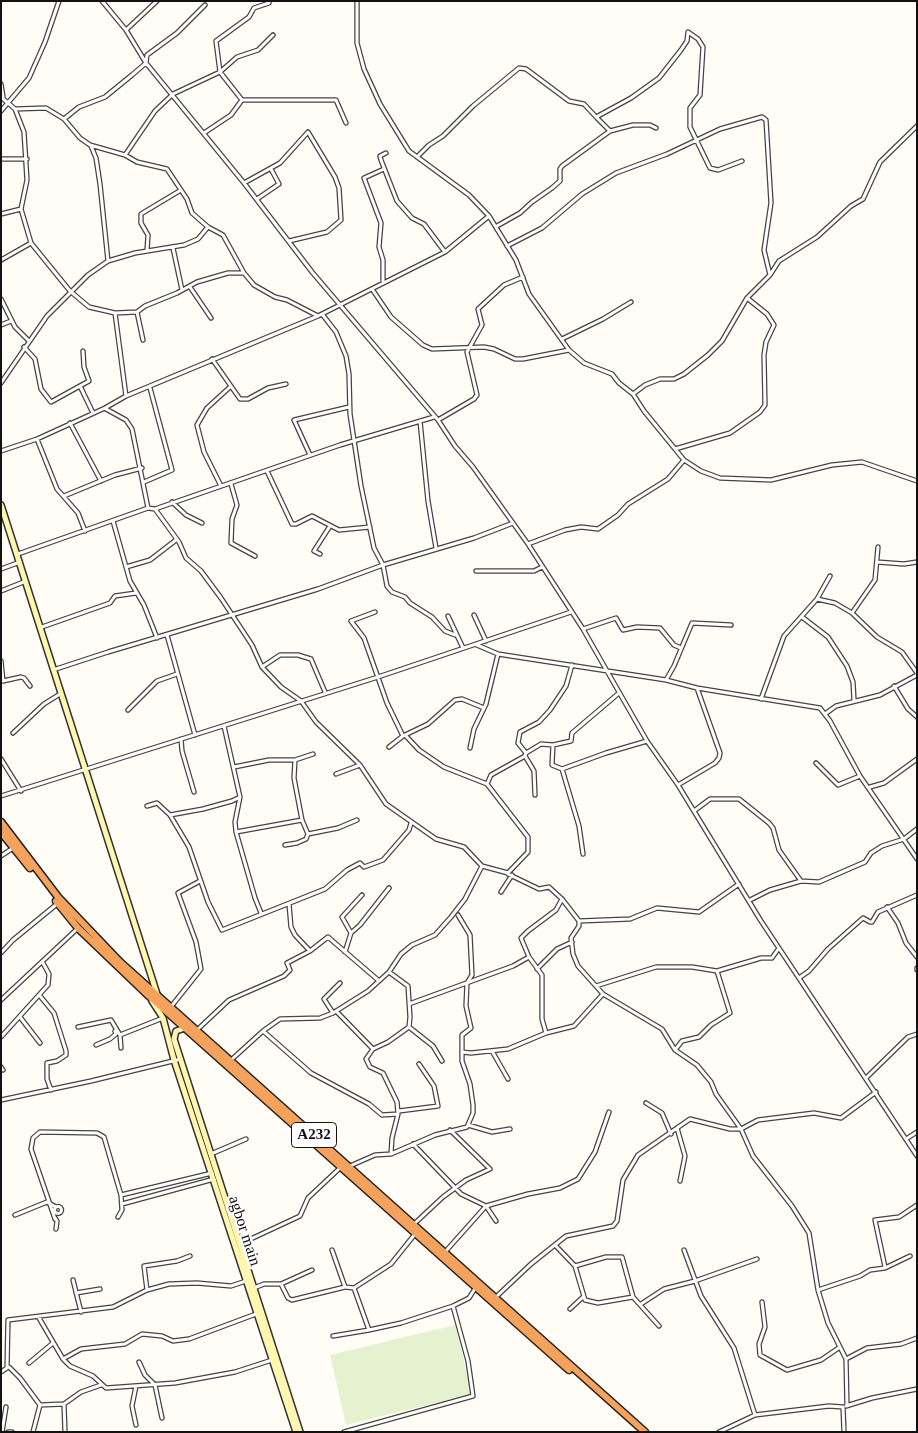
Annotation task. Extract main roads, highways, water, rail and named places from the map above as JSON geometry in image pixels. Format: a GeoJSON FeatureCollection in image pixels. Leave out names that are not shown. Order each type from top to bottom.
{"type":"FeatureCollection","features":[{"type":"Feature","properties":{"kind":"highway","name":"A232"},"geometry":{"type":"LineString","coordinates":[[1,822],[58,897],[120,962],[414,1224],[417,1231],[476,1287],[639,1432]]}},
{"type":"Feature","properties":{"kind":"highway","name":"A232"},"geometry":{"type":"LineString","coordinates":[[2,836],[78,928],[149,996],[341,1167],[444,1252],[645,1432]]}},
{"type":"Feature","properties":{"kind":"main road"},"geometry":{"type":"LineString","coordinates":[[1,505],[4,522],[27,580],[60,694],[158,997]]}},
{"type":"Feature","properties":{"kind":"main road"},"geometry":{"type":"LineString","coordinates":[[149,996],[163,1018],[171,1039]]}},
{"type":"Feature","properties":{"kind":"main road"},"geometry":{"type":"LineString","coordinates":[[171,1039],[176,1031],[185,1028]]}},
{"type":"Feature","properties":{"kind":"main road","name":"agbor main"},"geometry":{"type":"LineString","coordinates":[[171,1039],[181,1059],[300,1432]]}},
{"type":"Feature","properties":{"kind":"main road","name":"agbor main"},"geometry":{"type":"LineString","coordinates":[[171,1039],[174,1060],[296,1432]]}}]}
